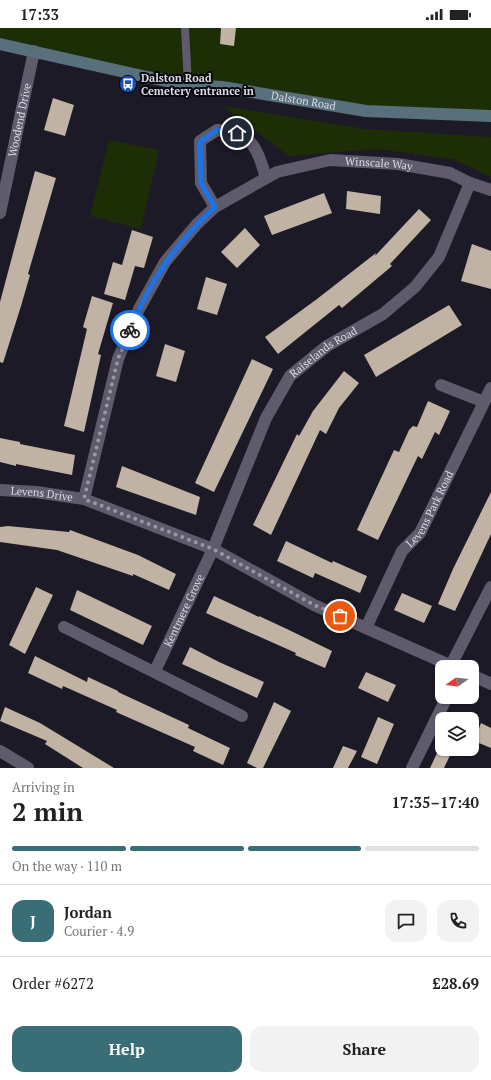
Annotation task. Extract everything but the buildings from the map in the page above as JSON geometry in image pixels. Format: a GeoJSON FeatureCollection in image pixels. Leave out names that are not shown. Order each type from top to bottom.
{"type":"FeatureCollection","features":[{"type":"Feature","properties":{"kind":"main road","name":"Dalston Road"},"geometry":{"type":"LineString","coordinates":[[0,44],[188,85],[222,87],[366,111],[491,116]]}},
{"type":"Feature","properties":{"kind":"street","name":"Woodend Drive"},"geometry":{"type":"LineString","coordinates":[[0,213],[34,51]]}},
{"type":"Feature","properties":{"kind":"street"},"geometry":{"type":"LineString","coordinates":[[215,207],[201,183],[200,142],[217,130],[237,133],[249,140],[259,157],[266,178]]}},
{"type":"Feature","properties":{"kind":"street","name":"Winscale Way"},"geometry":{"type":"LineString","coordinates":[[84,499],[118,359],[138,309],[165,262],[197,224],[215,207],[277,172],[330,160],[398,164],[450,173],[491,190]]}},
{"type":"Feature","properties":{"kind":"street","name":"Raiselands Road"},"geometry":{"type":"LineString","coordinates":[[213,549],[266,418],[290,376],[327,346],[383,314],[415,287],[439,257],[470,182]]}},
{"type":"Feature","properties":{"kind":"street"},"geometry":{"type":"LineString","coordinates":[[441,386],[484,402]]}},
{"type":"Feature","properties":{"kind":"street","name":"Levens Park Road"},"geometry":{"type":"LineString","coordinates":[[366,628],[402,551],[420,533],[491,388]]}},
{"type":"Feature","properties":{"kind":"street","name":"Levens Drive"},"geometry":{"type":"LineString","coordinates":[[0,490],[36,492],[84,499],[213,549],[314,605],[438,660]]}},
{"type":"Feature","properties":{"kind":"street","name":"Kentmere Grove"},"geometry":{"type":"LineString","coordinates":[[155,671],[213,549]]}},
{"type":"Feature","properties":{"kind":"street"},"geometry":{"type":"LineString","coordinates":[[455,660],[491,587]]}},
{"type":"Feature","properties":{"kind":"street"},"geometry":{"type":"LineString","coordinates":[[64,627],[155,671],[242,716]]}},
{"type":"Feature","properties":{"kind":"street"},"geometry":{"type":"LineString","coordinates":[[479,678],[491,684]]}},
{"type":"Feature","properties":{"kind":"street"},"geometry":{"type":"LineString","coordinates":[[412,768],[444,704]]}},
{"type":"Feature","properties":{"kind":"street"},"geometry":{"type":"LineString","coordinates":[[0,751],[28,768]]}},
{"type":"Feature","properties":{"kind":"lane"},"geometry":{"type":"LineString","coordinates":[[185,28],[188,85]]}},
{"type":"Feature","properties":{"kind":"green space"},"geometry":{"type":"Polygon","coordinates":[[[0,28],[491,28],[491,111],[366,111],[149,75],[0,38],[0,28]]]}},
{"type":"Feature","properties":{"kind":"green space"},"geometry":{"type":"Polygon","coordinates":[[[223,106],[366,129],[491,137],[491,177],[453,159],[377,149],[289,156],[223,106]]]}},
{"type":"Feature","properties":{"kind":"green space"},"geometry":{"type":"Polygon","coordinates":[[[109,140],[159,150],[141,229],[90,216],[109,140]]]}},
{"type":"Feature","properties":{"kind":"way so far"},"geometry":{"type":"LineString","coordinates":[[130,330],[118,359],[84,499],[213,549],[314,605],[340,616]]}},
{"type":"Feature","properties":{"kind":"place","name":"Dalston Road Cemetery entrance in"},"geometry":{"type":"Point","coordinates":[128,84]}},
{"type":"Feature","properties":{"kind":"route"},"geometry":{"type":"LineString","coordinates":[[130,330],[138,309],[165,262],[197,224],[215,207],[201,183],[200,142],[217,130],[237,133]]}}]}
